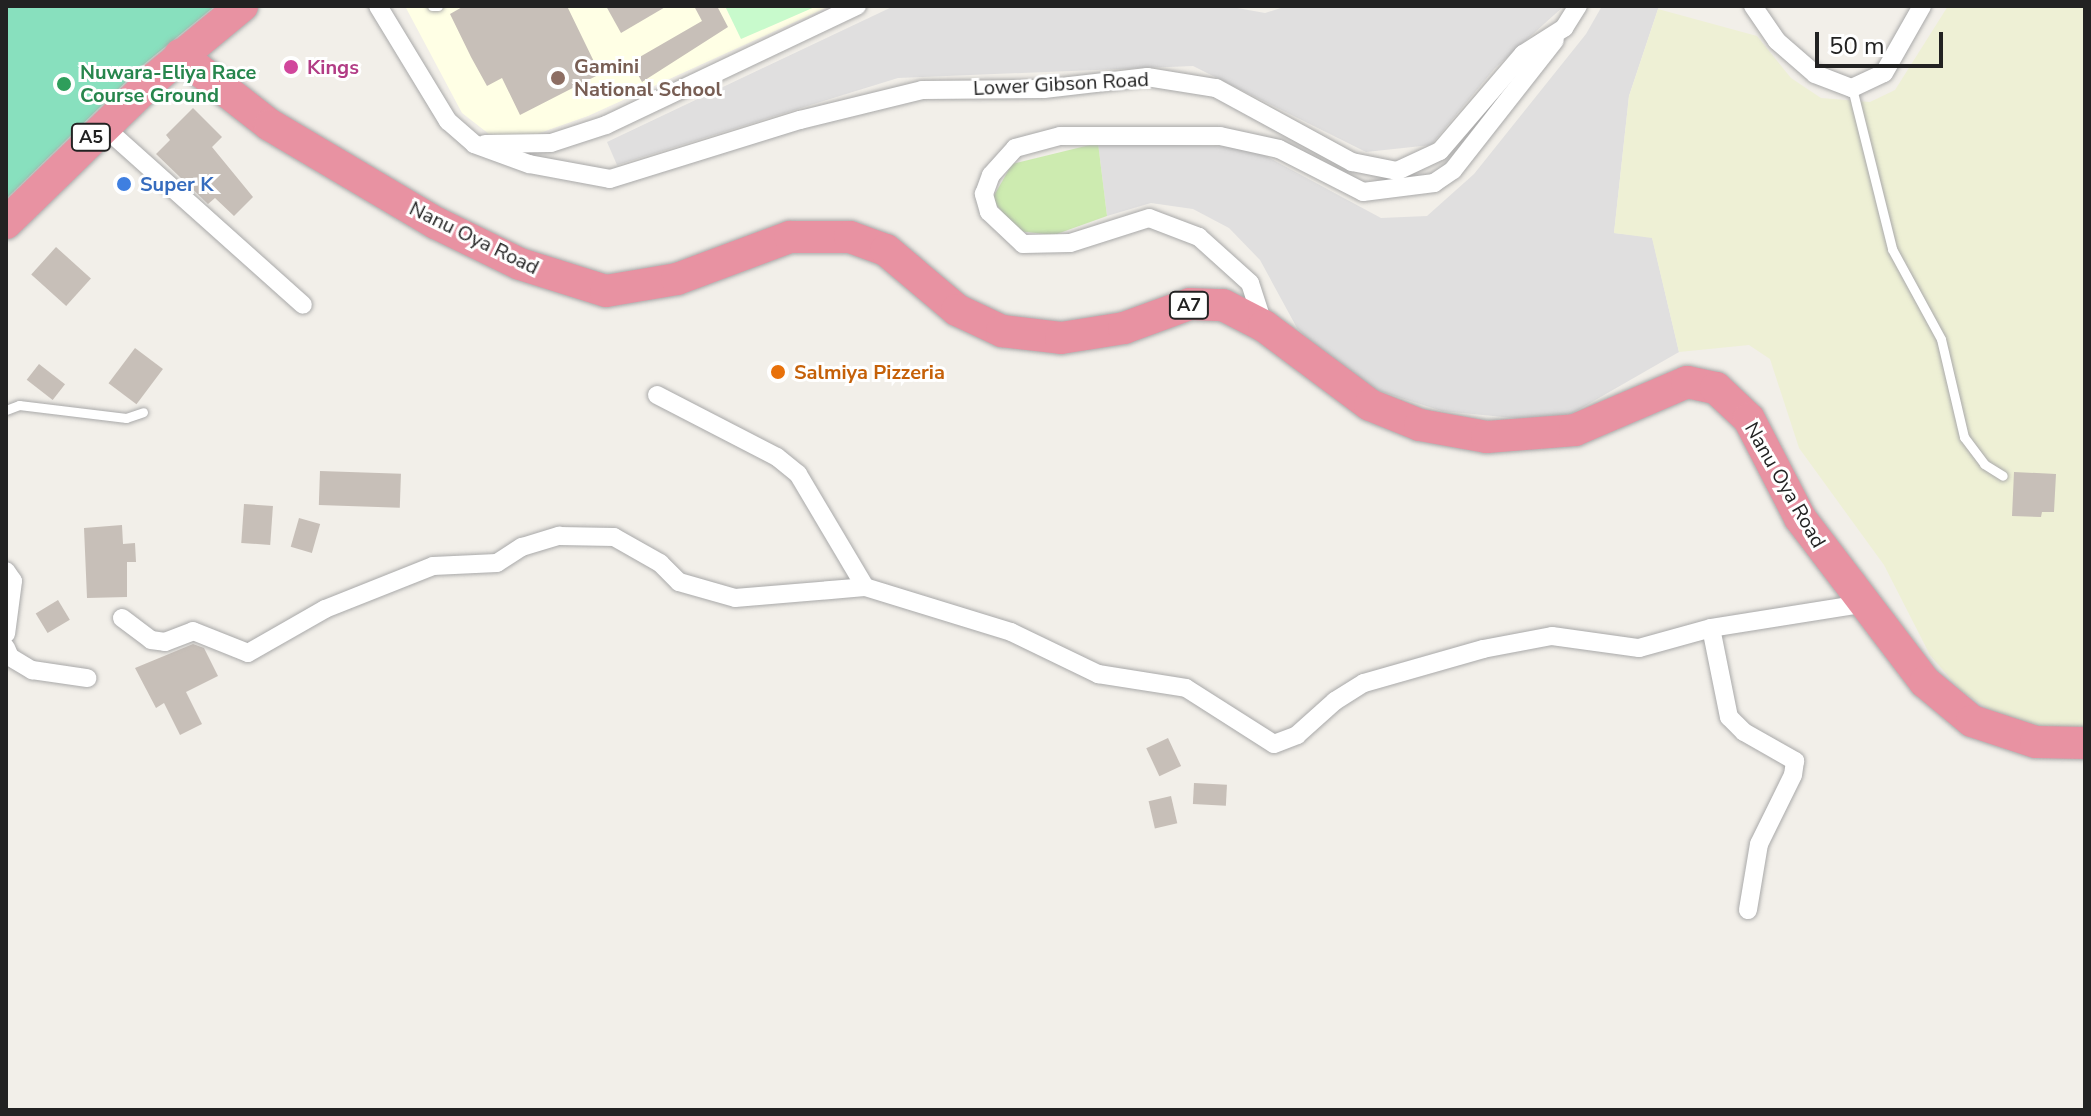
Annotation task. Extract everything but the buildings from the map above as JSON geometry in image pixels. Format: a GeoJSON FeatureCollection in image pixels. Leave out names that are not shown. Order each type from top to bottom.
{"type":"FeatureCollection","features":[{"type":"Feature","properties":{"kind":"highway","name":"A5"},"geometry":{"type":"LineString","coordinates":[[6,223],[103,126],[180,55],[242,6]]}},
{"type":"Feature","properties":{"kind":"highway","name":"Nanu Oya Road"},"geometry":{"type":"LineString","coordinates":[[180,55],[270,125],[436,223],[520,264],[606,291],[677,279],[790,237],[850,237],[886,250],[957,310],[1002,331],[1061,338],[1124,328],[1190,304],[1223,305],[1264,326],[1370,405],[1420,425],[1487,437],[1575,430],[1687,382],[1716,388],[1749,419],[1800,518],[1861,604],[1925,682],[1972,721],[2036,742],[2085,743]]}},
{"type":"Feature","properties":{"kind":"street"},"geometry":{"type":"LineString","coordinates":[[378,6],[448,121],[474,144],[551,143],[606,125],[857,6]]}},
{"type":"Feature","properties":{"kind":"street","name":"Lower Gibson Road"},"geometry":{"type":"LineString","coordinates":[[474,144],[529,164],[610,179],[800,120],[922,90],[1044,89],[1147,77],[1216,88],[1352,162],[1397,171],[1440,151],[1523,54],[1564,28],[1578,6]]}},
{"type":"Feature","properties":{"kind":"street"},"geometry":{"type":"LineString","coordinates":[[1753,6],[1777,41],[1815,74],[1852,88],[1884,73],[1922,6]]}},
{"type":"Feature","properties":{"kind":"street"},"geometry":{"type":"LineString","coordinates":[[1264,326],[1250,283],[1199,237],[1149,218],[1070,243],[1023,244],[989,212],[984,194],[991,175],[1015,148],[1060,136],[1220,136],[1279,149],[1363,192],[1434,183],[1453,170],[1564,28]]}},
{"type":"Feature","properties":{"kind":"street"},"geometry":{"type":"LineString","coordinates":[[103,126],[303,305]]}},
{"type":"Feature","properties":{"kind":"street"},"geometry":{"type":"LineString","coordinates":[[657,395],[777,457],[798,474],[865,587]]}},
{"type":"Feature","properties":{"kind":"street"},"geometry":{"type":"LineString","coordinates":[[122,618],[151,640],[165,642],[193,631],[248,653],[325,609],[433,566],[497,563],[522,547],[559,536],[614,537],[660,563],[679,582],[735,598],[865,587],[1011,632],[1098,674],[1186,688],[1274,744],[1297,735],[1335,701],[1364,683],[1483,649],[1552,636],[1639,648],[1711,628],[1861,604]]}},
{"type":"Feature","properties":{"kind":"street"},"geometry":{"type":"LineString","coordinates":[[6,571],[13,581],[6,634]]}},
{"type":"Feature","properties":{"kind":"street"},"geometry":{"type":"LineString","coordinates":[[1711,628],[1729,717],[1744,732],[1795,761],[1793,775],[1759,844],[1748,910]]}},
{"type":"Feature","properties":{"kind":"street"},"geometry":{"type":"LineString","coordinates":[[6,648],[10,657],[32,670],[87,678]]}},
{"type":"Feature","properties":{"kind":"lane"},"geometry":{"type":"LineString","coordinates":[[1852,88],[1892,249],[1941,339],[1964,437],[1984,464],[2003,476]]}},
{"type":"Feature","properties":{"kind":"lane"},"geometry":{"type":"LineString","coordinates":[[6,410],[19,405],[126,418],[143,412]]}},
{"type":"Feature","properties":{"kind":"shaded area","name":"Gamini National School"},"geometry":{"type":"Polygon","coordinates":[[[405,6],[830,6],[588,116],[537,134],[504,136],[489,134],[462,113],[405,6]]]}},
{"type":"Feature","properties":{"kind":"shaded area"},"geometry":{"type":"Polygon","coordinates":[[[894,6],[1226,6],[1265,13],[1287,6],[1564,6],[1495,68],[1431,145],[1366,152],[1193,66],[898,78],[617,165],[607,142],[894,6]]]}},
{"type":"Feature","properties":{"kind":"shaded area"},"geometry":{"type":"Polygon","coordinates":[[[1602,6],[1659,6],[1629,96],[1614,233],[1652,237],[1679,352],[1571,414],[1535,420],[1442,411],[1351,382],[1297,328],[1260,260],[1229,228],[1193,209],[1151,203],[1107,216],[1098,143],[1249,147],[1381,218],[1427,216],[1474,174],[1586,34],[1602,6]]]}},
{"type":"Feature","properties":{"kind":"shaded area"},"geometry":{"type":"Polygon","coordinates":[[[1948,6],[2085,6],[2085,727],[2069,730],[2036,730],[1995,713],[1961,691],[1930,655],[1884,565],[1799,448],[1770,359],[1749,345],[1679,352],[1652,238],[1614,233],[1629,96],[1658,9],[1757,36],[1791,78],[1821,98],[1870,102],[1895,90],[1948,6]]]}},
{"type":"Feature","properties":{"kind":"green space","name":"Nuwara-Eliya Race Course Ground"},"geometry":{"type":"Polygon","coordinates":[[[6,6],[215,6],[143,65],[6,199],[6,6]]]}},
{"type":"Feature","properties":{"kind":"green space"},"geometry":{"type":"Polygon","coordinates":[[[725,6],[817,6],[741,39],[725,6]]]}},
{"type":"Feature","properties":{"kind":"green space"},"geometry":{"type":"Polygon","coordinates":[[[1098,143],[1107,216],[1054,235],[1017,231],[992,199],[1012,164],[1098,143]]]}},
{"type":"Feature","properties":{"kind":"place","name":"Kings"},"geometry":{"type":"Point","coordinates":[291,67]}},
{"type":"Feature","properties":{"kind":"place","name":"Gamini National School"},"geometry":{"type":"Point","coordinates":[558,78]}},
{"type":"Feature","properties":{"kind":"place","name":"Nuwara-Eliya Race Course Ground"},"geometry":{"type":"Point","coordinates":[64,84]}},
{"type":"Feature","properties":{"kind":"place","name":"Super K"},"geometry":{"type":"Point","coordinates":[124,184]}},
{"type":"Feature","properties":{"kind":"place","name":"Salmiya Pizzeria"},"geometry":{"type":"Point","coordinates":[778,372]}}]}
